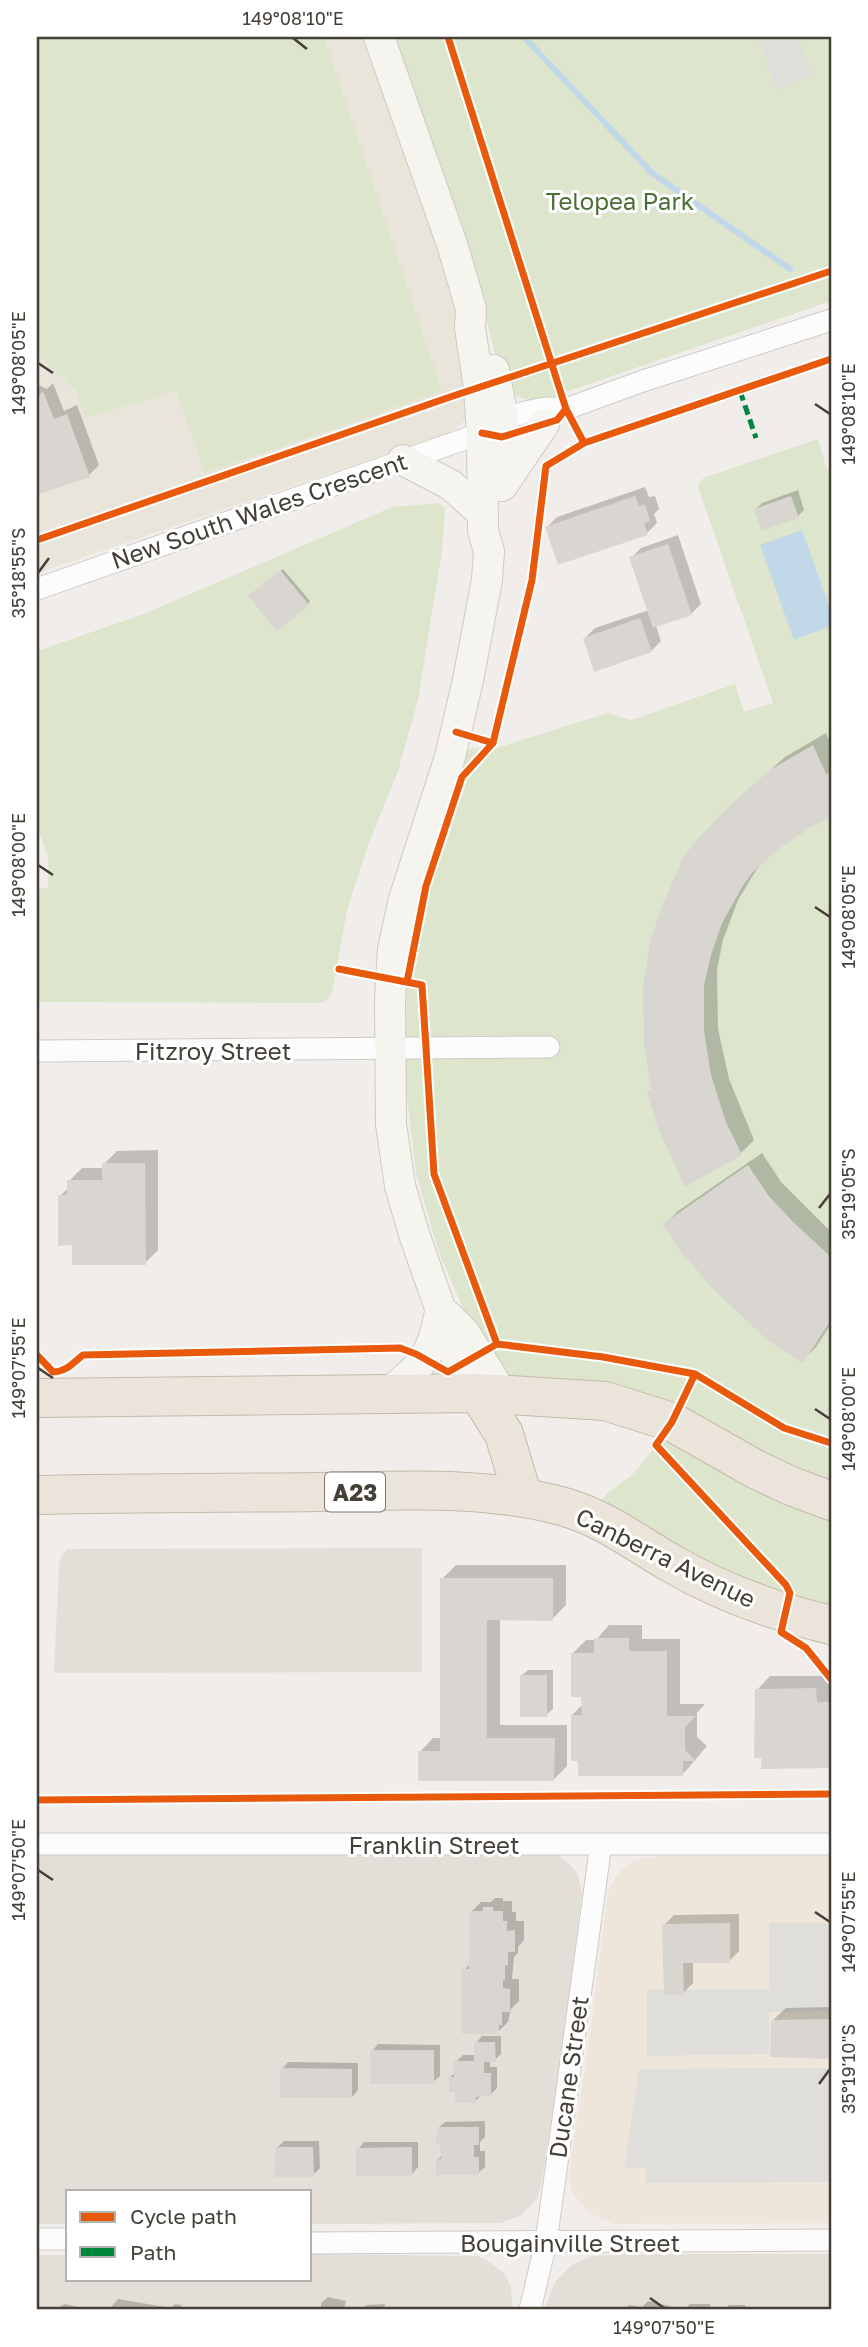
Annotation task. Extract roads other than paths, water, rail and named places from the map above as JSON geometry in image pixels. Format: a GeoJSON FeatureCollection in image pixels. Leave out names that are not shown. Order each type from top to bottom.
{"type":"FeatureCollection","features":[{"type":"Feature","properties":{"kind":"highway"},"geometry":{"type":"LineString","coordinates":[[490,1394],[523,1434],[528,1451],[523,1497]]}},
{"type":"Feature","properties":{"kind":"highway"},"geometry":{"type":"LineString","coordinates":[[37,1398],[490,1394],[605,1401],[672,1422],[757,1470],[831,1501]]}},
{"type":"Feature","properties":{"kind":"highway","name":"Canberra Avenue"},"geometry":{"type":"LineString","coordinates":[[37,1495],[436,1492],[523,1497],[592,1516],[670,1563],[727,1591],[784,1612],[831,1625]]}},
{"type":"Feature","properties":{"kind":"street"},"geometry":{"type":"LineString","coordinates":[[379,37],[453,247],[471,309],[482,323],[486,334],[502,486],[499,537],[489,551]]}},
{"type":"Feature","properties":{"kind":"street","name":"New South Wales Crescent"},"geometry":{"type":"LineString","coordinates":[[37,589],[403,460],[496,430],[555,416],[643,381],[831,320]]}},
{"type":"Feature","properties":{"kind":"street"},"geometry":{"type":"LineString","coordinates":[[502,486],[555,416]]}},
{"type":"Feature","properties":{"kind":"street"},"geometry":{"type":"LineString","coordinates":[[490,1394],[465,1333],[440,1308],[400,1186],[391,1124],[390,1049],[393,949],[404,899],[453,744],[487,580],[489,551],[483,531],[483,514],[496,430]]}},
{"type":"Feature","properties":{"kind":"street"},"geometry":{"type":"LineString","coordinates":[[403,460],[451,485],[483,514]]}},
{"type":"Feature","properties":{"kind":"street","name":"Fitzroy Street"},"geometry":{"type":"LineString","coordinates":[[37,1051],[550,1047]]}},
{"type":"Feature","properties":{"kind":"street"},"geometry":{"type":"LineString","coordinates":[[387,1394],[411,1373],[430,1350],[436,1334],[440,1308]]}},
{"type":"Feature","properties":{"kind":"street","name":"Ducane Street"},"geometry":{"type":"LineString","coordinates":[[530,2310],[546,2242],[601,1843]]}},
{"type":"Feature","properties":{"kind":"street","name":"Franklin Street"},"geometry":{"type":"LineString","coordinates":[[37,1844],[831,1844]]}},
{"type":"Feature","properties":{"kind":"street"},"geometry":{"type":"LineString","coordinates":[[37,2239],[66,2239]]}},
{"type":"Feature","properties":{"kind":"street","name":"Bougainville Street"},"geometry":{"type":"LineString","coordinates":[[312,2243],[831,2240]]}},
{"type":"Feature","properties":{"kind":"water"},"geometry":{"type":"Polygon","coordinates":[[[802,530],[831,611],[831,626],[794,640],[760,545],[802,530]]]}},
{"type":"Feature","properties":{"kind":"waterway"},"geometry":{"type":"LineString","coordinates":[[524,37],[652,173],[790,269]]}},
{"type":"Feature","properties":{"kind":"park label","name":"Telopea Park"},"geometry":{"type":"Point","coordinates":[620,200]}}]}
